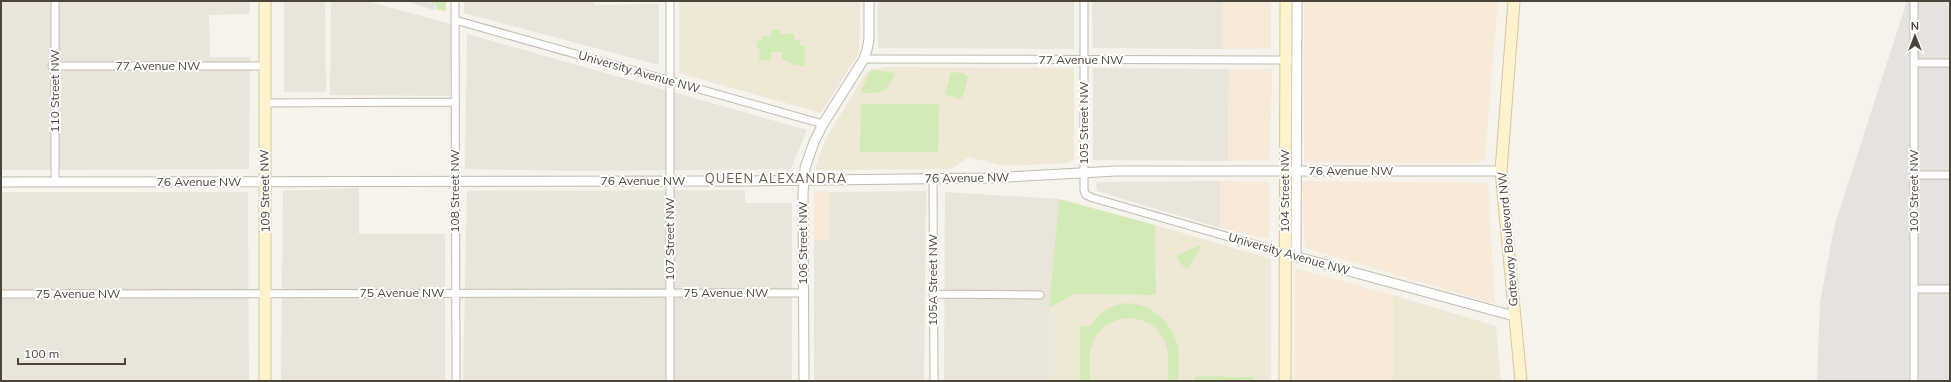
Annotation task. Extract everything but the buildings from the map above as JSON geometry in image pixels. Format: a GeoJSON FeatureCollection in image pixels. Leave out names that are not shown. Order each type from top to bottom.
{"type":"FeatureCollection","features":[{"type":"Feature","properties":{"kind":"main road","name":"109 Street NW"},"geometry":{"type":"LineString","coordinates":[[264,1],[265,381]]}},
{"type":"Feature","properties":{"kind":"main road","name":"104 Street NW"},"geometry":{"type":"LineString","coordinates":[[1285,381],[1290,255],[1292,60],[1286,1]]}},
{"type":"Feature","properties":{"kind":"main road","name":"Gateway Boulevard NW"},"geometry":{"type":"LineString","coordinates":[[1514,1],[1502,171],[1521,381]]}},
{"type":"Feature","properties":{"kind":"street","name":"110 Street NW"},"geometry":{"type":"LineString","coordinates":[[55,1],[53,66],[55,182]]}},
{"type":"Feature","properties":{"kind":"street","name":"108 Street NW"},"geometry":{"type":"LineString","coordinates":[[455,1],[456,381]]}},
{"type":"Feature","properties":{"kind":"street","name":"107 Street NW"},"geometry":{"type":"LineString","coordinates":[[670,1],[670,381]]}},
{"type":"Feature","properties":{"kind":"street","name":"106 Street NW"},"geometry":{"type":"LineString","coordinates":[[804,381],[805,168],[814,142],[823,124],[864,58],[869,39],[870,1]]}},
{"type":"Feature","properties":{"kind":"street","name":"105 Street NW"},"geometry":{"type":"LineString","coordinates":[[1084,1],[1084,172]]}},
{"type":"Feature","properties":{"kind":"street","name":"104 Street NW"},"geometry":{"type":"LineString","coordinates":[[1292,60],[1297,1]]}},
{"type":"Feature","properties":{"kind":"street","name":"100 Street NW"},"geometry":{"type":"LineString","coordinates":[[1914,1],[1914,381]]}},
{"type":"Feature","properties":{"kind":"street","name":"University Avenue NW"},"geometry":{"type":"LineString","coordinates":[[455,20],[823,124]]}},
{"type":"Feature","properties":{"kind":"street","name":"77 Avenue NW"},"geometry":{"type":"LineString","coordinates":[[864,58],[1292,60]]}},
{"type":"Feature","properties":{"kind":"street"},"geometry":{"type":"LineString","coordinates":[[1914,63],[1950,63]]}},
{"type":"Feature","properties":{"kind":"street","name":"77 Avenue NW"},"geometry":{"type":"LineString","coordinates":[[53,66],[264,66]]}},
{"type":"Feature","properties":{"kind":"street"},"geometry":{"type":"LineString","coordinates":[[264,103],[455,102]]}},
{"type":"Feature","properties":{"kind":"street","name":"76 Avenue NW"},"geometry":{"type":"LineString","coordinates":[[1,182],[669,181],[990,178],[1084,172],[1502,171]]}},
{"type":"Feature","properties":{"kind":"street","name":"University Avenue NW"},"geometry":{"type":"LineString","coordinates":[[1084,172],[1084,190],[1090,197],[1290,255],[1514,316]]}},
{"type":"Feature","properties":{"kind":"street"},"geometry":{"type":"LineString","coordinates":[[1914,176],[1950,175]]}},
{"type":"Feature","properties":{"kind":"street","name":"105A Street NW"},"geometry":{"type":"LineString","coordinates":[[933,179],[934,381]]}},
{"type":"Feature","properties":{"kind":"street"},"geometry":{"type":"LineString","coordinates":[[1914,289],[1950,288]]}},
{"type":"Feature","properties":{"kind":"street","name":"75 Avenue NW"},"geometry":{"type":"LineString","coordinates":[[1,294],[804,293]]}},
{"type":"Feature","properties":{"kind":"street"},"geometry":{"type":"LineString","coordinates":[[933,294],[1040,295]]}},
{"type":"Feature","properties":{"kind":"shaded area"},"geometry":{"type":"Polygon","coordinates":[[[1,1],[250,1],[249,14],[209,15],[210,57],[250,57],[249,169],[1,170],[1,1]]]}},
{"type":"Feature","properties":{"kind":"shaded area"},"geometry":{"type":"Polygon","coordinates":[[[284,1],[325,1],[326,92],[284,92],[284,1]]]}},
{"type":"Feature","properties":{"kind":"shaded area"},"geometry":{"type":"Polygon","coordinates":[[[331,1],[366,1],[451,24],[450,96],[330,95],[331,1]]]}},
{"type":"Feature","properties":{"kind":"shaded area"},"geometry":{"type":"Polygon","coordinates":[[[405,1],[427,1],[436,4],[434,10],[405,1]]]}},
{"type":"Feature","properties":{"kind":"shaded area"},"geometry":{"type":"Polygon","coordinates":[[[464,1],[594,1],[595,5],[659,4],[659,65],[464,13],[464,1]]]}},
{"type":"Feature","properties":{"kind":"shaded area"},"geometry":{"type":"Polygon","coordinates":[[[679,1],[860,1],[859,53],[821,113],[679,73],[679,1]]]}},
{"type":"Feature","properties":{"kind":"shaded area"},"geometry":{"type":"Polygon","coordinates":[[[878,1],[1074,1],[1074,49],[878,48],[878,1]]]}},
{"type":"Feature","properties":{"kind":"shaded area"},"geometry":{"type":"Polygon","coordinates":[[[1092,1],[1222,1],[1222,49],[1093,48],[1092,1]]]}},
{"type":"Feature","properties":{"kind":"shaded area"},"geometry":{"type":"Polygon","coordinates":[[[1222,1],[1271,1],[1271,49],[1222,49],[1222,1]]]}},
{"type":"Feature","properties":{"kind":"shaded area"},"geometry":{"type":"Polygon","coordinates":[[[1304,1],[1498,1],[1485,157],[1480,163],[1304,162],[1304,1]]]}},
{"type":"Feature","properties":{"kind":"shaded area"},"geometry":{"type":"Polygon","coordinates":[[[1907,1],[1950,1],[1950,381],[1817,381],[1820,302],[1835,224],[1907,1]]]}},
{"type":"Feature","properties":{"kind":"shaded area"},"geometry":{"type":"Polygon","coordinates":[[[467,34],[807,130],[791,169],[580,171],[465,169],[467,34]]]}},
{"type":"Feature","properties":{"kind":"shaded area"},"geometry":{"type":"Polygon","coordinates":[[[886,67],[1074,68],[1074,160],[1068,163],[1003,166],[969,157],[951,169],[816,170],[825,140],[863,77],[871,69],[886,67]]]}},
{"type":"Feature","properties":{"kind":"shaded area"},"geometry":{"type":"Polygon","coordinates":[[[1093,68],[1229,69],[1228,161],[1093,160],[1093,68]]]}},
{"type":"Feature","properties":{"kind":"shaded area"},"geometry":{"type":"Polygon","coordinates":[[[1229,69],[1272,69],[1270,160],[1228,161],[1229,69]]]}},
{"type":"Feature","properties":{"kind":"shaded area"},"geometry":{"type":"Polygon","coordinates":[[[1220,181],[1220,228],[1097,191],[1096,182],[1220,181]]]}},
{"type":"Feature","properties":{"kind":"shaded area"},"geometry":{"type":"Polygon","coordinates":[[[1220,181],[1269,182],[1269,239],[1220,228],[1220,181]]]}},
{"type":"Feature","properties":{"kind":"shaded area"},"geometry":{"type":"Polygon","coordinates":[[[1304,181],[1488,183],[1495,304],[1305,248],[1302,183],[1304,181]]]}},
{"type":"Feature","properties":{"kind":"shaded area"},"geometry":{"type":"Polygon","coordinates":[[[359,188],[359,234],[445,234],[445,381],[281,381],[283,191],[359,188]]]}},
{"type":"Feature","properties":{"kind":"shaded area"},"geometry":{"type":"Polygon","coordinates":[[[745,190],[745,203],[792,203],[792,381],[463,381],[467,191],[745,190]]]}},
{"type":"Feature","properties":{"kind":"shaded area"},"geometry":{"type":"Polygon","coordinates":[[[814,191],[830,192],[829,240],[814,240],[814,191]]]}},
{"type":"Feature","properties":{"kind":"shaded area"},"geometry":{"type":"Polygon","coordinates":[[[926,191],[924,381],[814,381],[814,240],[829,240],[830,192],[926,191]]]}},
{"type":"Feature","properties":{"kind":"shaded area"},"geometry":{"type":"Polygon","coordinates":[[[1,192],[248,192],[249,381],[1,381],[1,192]]]}},
{"type":"Feature","properties":{"kind":"shaded area"},"geometry":{"type":"Polygon","coordinates":[[[945,192],[1059,199],[1049,308],[1049,381],[944,381],[945,192]]]}},
{"type":"Feature","properties":{"kind":"shaded area"},"geometry":{"type":"Polygon","coordinates":[[[1155,225],[1271,259],[1271,381],[1049,381],[1049,308],[1074,294],[1156,295],[1155,225]]]}},
{"type":"Feature","properties":{"kind":"shaded area"},"geometry":{"type":"Polygon","coordinates":[[[1295,268],[1393,295],[1393,381],[1295,381],[1295,268]]]}},
{"type":"Feature","properties":{"kind":"shaded area"},"geometry":{"type":"Polygon","coordinates":[[[1393,295],[1496,326],[1501,381],[1393,381],[1393,295]]]}},
{"type":"Feature","properties":{"kind":"green space"},"geometry":{"type":"Polygon","coordinates":[[[427,1],[446,1],[446,11],[436,9],[436,4],[427,1]]]}},
{"type":"Feature","properties":{"kind":"green space"},"geometry":{"type":"Polygon","coordinates":[[[771,30],[781,30],[781,34],[794,34],[794,40],[800,40],[800,46],[805,46],[805,66],[793,65],[793,63],[782,60],[782,52],[771,52],[771,60],[759,60],[760,49],[757,49],[757,41],[762,41],[762,36],[771,36],[771,30]]]}},
{"type":"Feature","properties":{"kind":"green space"},"geometry":{"type":"Polygon","coordinates":[[[873,70],[895,73],[890,84],[883,91],[874,93],[861,92],[869,72],[873,70]]]}},
{"type":"Feature","properties":{"kind":"green space"},"geometry":{"type":"Polygon","coordinates":[[[951,72],[963,73],[968,77],[963,96],[959,99],[945,94],[951,72]]]}},
{"type":"Feature","properties":{"kind":"green space"},"geometry":{"type":"Polygon","coordinates":[[[861,104],[939,104],[938,152],[860,152],[861,104]]]}},
{"type":"Feature","properties":{"kind":"green space"},"geometry":{"type":"Polygon","coordinates":[[[1059,199],[1155,225],[1156,295],[1074,294],[1049,308],[1059,199]]]}},
{"type":"Feature","properties":{"kind":"green space"},"geometry":{"type":"Polygon","coordinates":[[[1200,245],[1201,246],[1188,269],[1182,265],[1176,256],[1200,245]]]}},
{"type":"Feature","properties":{"kind":"green space"},"geometry":{"type":"Polygon","coordinates":[[[1127,303],[1145,307],[1160,316],[1166,322],[1175,338],[1179,351],[1178,381],[1168,381],[1168,351],[1165,342],[1158,331],[1139,319],[1127,318],[1116,320],[1106,326],[1098,334],[1092,345],[1090,354],[1090,381],[1080,381],[1080,326],[1090,326],[1110,307],[1127,303]]]}},
{"type":"Feature","properties":{"kind":"green space"},"geometry":{"type":"Polygon","coordinates":[[[1195,376],[1253,377],[1253,381],[1195,381],[1195,376]]]}},
{"type":"Feature","properties":{"kind":"district","name":"QUEEN ALEXANDRA"},"geometry":{"type":"Point","coordinates":[776,178]}}]}
